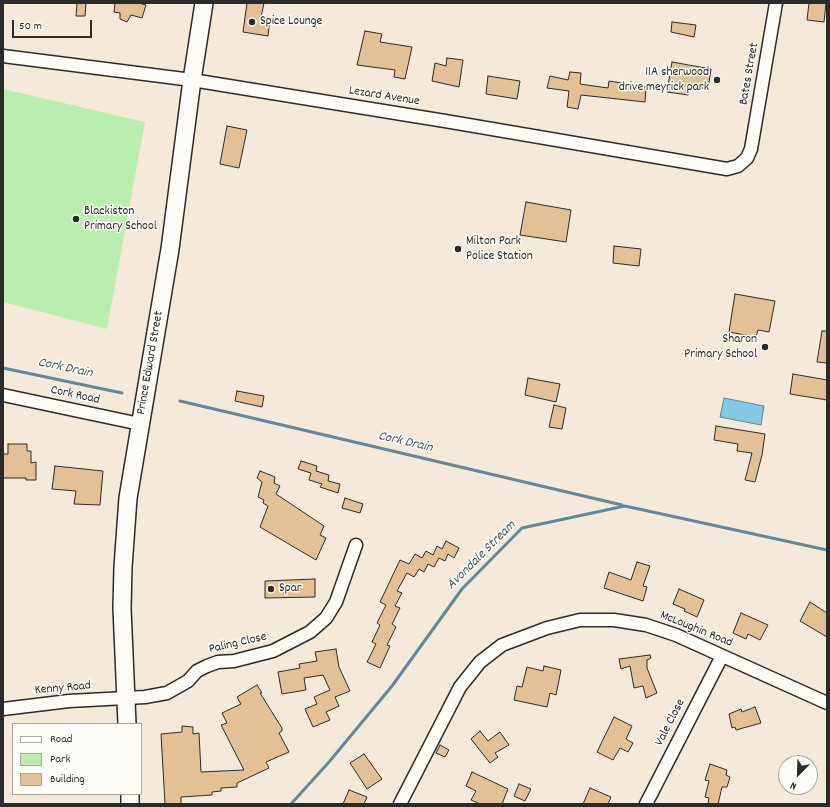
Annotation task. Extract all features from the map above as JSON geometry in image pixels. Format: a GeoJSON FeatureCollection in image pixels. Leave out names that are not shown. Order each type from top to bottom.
{"type":"FeatureCollection","features":[{"type":"Feature","properties":{"kind":"main road","name":"Prince Edward Street"},"geometry":{"type":"LineString","coordinates":[[127,723],[122,608],[123,567],[128,498],[170,249],[192,80],[204,3]]}},
{"type":"Feature","properties":{"kind":"street","name":"Bates Street"},"geometry":{"type":"LineString","coordinates":[[751,149],[776,3]]}},
{"type":"Feature","properties":{"kind":"street","name":"Lezard Avenue"},"geometry":{"type":"LineString","coordinates":[[3,56],[192,80],[438,119],[727,169],[738,166],[747,158],[751,149]]}},
{"type":"Feature","properties":{"kind":"street","name":"Cork Road"},"geometry":{"type":"LineString","coordinates":[[3,395],[140,424]]}},
{"type":"Feature","properties":{"kind":"street","name":"Paling Close"},"geometry":{"type":"LineString","coordinates":[[125,698],[167,694],[188,681],[197,671],[207,666],[218,662],[234,661],[273,651],[310,632],[326,618],[336,602],[356,545]]}},
{"type":"Feature","properties":{"kind":"street","name":"McLoughin Road"},"geometry":{"type":"LineString","coordinates":[[400,804],[460,686],[480,662],[502,645],[547,628],[580,620],[614,620],[646,625],[676,634],[827,703]]}},
{"type":"Feature","properties":{"kind":"street","name":"Vale Close"},"geometry":{"type":"LineString","coordinates":[[646,804],[722,656]]}},
{"type":"Feature","properties":{"kind":"street","name":"Kenny Road"},"geometry":{"type":"LineString","coordinates":[[3,708],[69,701],[125,698]]}},
{"type":"Feature","properties":{"kind":"green space","name":"Blackiston Primary School"},"geometry":{"type":"Polygon","coordinates":[[[3,89],[145,122],[107,329],[3,302],[3,89]]]}},
{"type":"Feature","properties":{"kind":"water"},"geometry":{"type":"Polygon","coordinates":[[[724,398],[764,406],[761,425],[720,417],[724,398]]]}},
{"type":"Feature","properties":{"kind":"building"},"geometry":{"type":"Polygon","coordinates":[[[77,3],[86,3],[85,16],[76,16],[77,3]]]}},
{"type":"Feature","properties":{"kind":"building"},"geometry":{"type":"Polygon","coordinates":[[[115,3],[139,3],[146,5],[142,18],[131,15],[127,22],[120,19],[120,13],[114,12],[115,3]]]}},
{"type":"Feature","properties":{"kind":"building"},"geometry":{"type":"Polygon","coordinates":[[[247,3],[264,3],[261,17],[270,18],[268,36],[243,32],[247,3]]]}},
{"type":"Feature","properties":{"kind":"building"},"geometry":{"type":"Polygon","coordinates":[[[809,3],[826,3],[824,22],[807,20],[809,3]]]}},
{"type":"Feature","properties":{"kind":"building"},"geometry":{"type":"Polygon","coordinates":[[[672,22],[696,25],[694,37],[671,32],[672,22]]]}},
{"type":"Feature","properties":{"kind":"building"},"geometry":{"type":"Polygon","coordinates":[[[365,31],[382,34],[380,42],[412,47],[405,79],[394,77],[395,70],[357,65],[365,31]]]}},
{"type":"Feature","properties":{"kind":"building"},"geometry":{"type":"Polygon","coordinates":[[[447,58],[463,60],[459,87],[432,81],[435,63],[446,66],[447,58]]]}},
{"type":"Feature","properties":{"kind":"building"},"geometry":{"type":"Polygon","coordinates":[[[672,62],[711,69],[708,89],[690,86],[688,95],[667,92],[672,62]]]}},
{"type":"Feature","properties":{"kind":"building"},"geometry":{"type":"Polygon","coordinates":[[[570,72],[581,73],[580,84],[608,88],[609,81],[646,87],[645,102],[581,95],[578,109],[567,107],[569,91],[547,88],[550,76],[568,80],[570,72]]]}},
{"type":"Feature","properties":{"kind":"building"},"geometry":{"type":"Polygon","coordinates":[[[488,76],[520,81],[517,99],[486,94],[488,76]]]}},
{"type":"Feature","properties":{"kind":"building"},"geometry":{"type":"Polygon","coordinates":[[[227,126],[247,130],[239,168],[220,164],[227,126]]]}},
{"type":"Feature","properties":{"kind":"building"},"geometry":{"type":"Polygon","coordinates":[[[526,202],[571,210],[566,242],[520,235],[526,202]]]}},
{"type":"Feature","properties":{"kind":"building"},"geometry":{"type":"Polygon","coordinates":[[[614,246],[641,249],[639,266],[613,263],[614,246]]]}},
{"type":"Feature","properties":{"kind":"building"},"geometry":{"type":"Polygon","coordinates":[[[735,294],[775,301],[769,332],[758,330],[756,337],[729,332],[735,294]]]}},
{"type":"Feature","properties":{"kind":"building"},"geometry":{"type":"Polygon","coordinates":[[[822,331],[827,331],[827,363],[817,362],[822,331]]]}},
{"type":"Feature","properties":{"kind":"building"},"geometry":{"type":"Polygon","coordinates":[[[793,374],[827,380],[827,400],[790,394],[793,374]]]}},
{"type":"Feature","properties":{"kind":"building"},"geometry":{"type":"Polygon","coordinates":[[[528,378],[560,384],[556,402],[525,395],[528,378]]]}},
{"type":"Feature","properties":{"kind":"building"},"geometry":{"type":"Polygon","coordinates":[[[237,391],[264,396],[262,407],[235,401],[237,391]]]}},
{"type":"Feature","properties":{"kind":"building"},"geometry":{"type":"Polygon","coordinates":[[[554,405],[566,408],[562,429],[549,427],[554,405]]]}},
{"type":"Feature","properties":{"kind":"building"},"geometry":{"type":"Polygon","coordinates":[[[716,426],[765,434],[762,455],[755,482],[745,480],[752,453],[737,451],[738,444],[714,440],[716,426]]]}},
{"type":"Feature","properties":{"kind":"building"},"geometry":{"type":"Polygon","coordinates":[[[8,444],[27,444],[27,451],[31,451],[31,463],[36,462],[36,480],[26,480],[26,478],[3,478],[3,454],[8,454],[8,444]]]}},
{"type":"Feature","properties":{"kind":"building"},"geometry":{"type":"Polygon","coordinates":[[[301,461],[317,466],[316,471],[329,475],[328,481],[340,484],[338,493],[320,487],[322,484],[309,480],[311,473],[298,469],[301,461]]]}},
{"type":"Feature","properties":{"kind":"building"},"geometry":{"type":"Polygon","coordinates":[[[55,466],[103,471],[100,505],[74,504],[76,491],[52,489],[55,466]]]}},
{"type":"Feature","properties":{"kind":"building"},"geometry":{"type":"Polygon","coordinates":[[[260,471],[275,477],[274,483],[280,486],[276,494],[324,526],[320,535],[326,538],[316,560],[260,527],[268,506],[263,503],[264,500],[258,497],[262,482],[257,478],[260,471]]]}},
{"type":"Feature","properties":{"kind":"building"},"geometry":{"type":"Polygon","coordinates":[[[345,498],[363,504],[360,513],[342,508],[345,498]]]}},
{"type":"Feature","properties":{"kind":"building"},"geometry":{"type":"Polygon","coordinates":[[[446,541],[459,548],[454,558],[448,554],[445,561],[439,558],[434,567],[428,564],[424,572],[419,569],[414,577],[407,573],[397,591],[402,593],[395,606],[400,608],[392,624],[396,627],[387,645],[390,646],[380,668],[367,662],[376,644],[372,642],[380,625],[377,623],[386,605],[380,602],[400,560],[409,564],[415,554],[422,558],[426,551],[433,555],[437,546],[442,549],[446,541]]]}},
{"type":"Feature","properties":{"kind":"building"},"geometry":{"type":"Polygon","coordinates":[[[637,562],[650,566],[643,586],[647,587],[643,601],[604,588],[609,572],[631,580],[637,562]]]}},
{"type":"Feature","properties":{"kind":"building"},"geometry":{"type":"Polygon","coordinates":[[[315,579],[315,597],[265,598],[265,581],[315,579]]]}},
{"type":"Feature","properties":{"kind":"building"},"geometry":{"type":"Polygon","coordinates":[[[679,589],[704,600],[697,617],[684,611],[685,609],[673,604],[679,589]]]}},
{"type":"Feature","properties":{"kind":"building"},"geometry":{"type":"Polygon","coordinates":[[[810,602],[827,613],[827,637],[800,621],[810,602]]]}},
{"type":"Feature","properties":{"kind":"building"},"geometry":{"type":"Polygon","coordinates":[[[741,613],[768,625],[760,640],[748,634],[746,639],[733,633],[741,613]]]}},
{"type":"Feature","properties":{"kind":"building"},"geometry":{"type":"Polygon","coordinates":[[[336,649],[339,667],[350,691],[335,697],[339,706],[326,712],[330,720],[313,727],[305,709],[317,704],[314,697],[330,690],[323,675],[304,678],[306,690],[282,694],[278,672],[300,668],[299,664],[317,661],[315,652],[336,649]]]}},
{"type":"Feature","properties":{"kind":"building"},"geometry":{"type":"Polygon","coordinates":[[[650,655],[651,658],[647,660],[647,668],[657,693],[646,698],[643,686],[634,688],[630,666],[621,669],[619,659],[650,655]]]}},
{"type":"Feature","properties":{"kind":"building"},"geometry":{"type":"Polygon","coordinates":[[[544,666],[561,670],[556,695],[550,693],[547,707],[514,700],[517,686],[522,687],[527,667],[543,671],[544,666]]]}},
{"type":"Feature","properties":{"kind":"building"},"geometry":{"type":"Polygon","coordinates":[[[257,685],[262,693],[260,693],[282,728],[282,731],[279,733],[289,752],[266,762],[269,768],[237,783],[237,787],[221,788],[221,791],[212,792],[212,795],[181,797],[181,804],[165,804],[161,734],[182,732],[182,726],[193,727],[193,734],[199,733],[201,772],[244,770],[221,725],[227,723],[222,713],[241,704],[237,697],[257,685]]]}},
{"type":"Feature","properties":{"kind":"building"},"geometry":{"type":"Polygon","coordinates":[[[755,707],[761,723],[736,730],[735,727],[732,728],[729,714],[741,709],[742,712],[755,707]]]}},
{"type":"Feature","properties":{"kind":"building"},"geometry":{"type":"Polygon","coordinates":[[[614,717],[632,726],[626,739],[633,743],[628,752],[620,748],[613,760],[597,752],[614,717]]]}},
{"type":"Feature","properties":{"kind":"building"},"geometry":{"type":"Polygon","coordinates":[[[480,731],[488,741],[500,732],[509,745],[495,753],[498,757],[490,763],[471,739],[480,731]]]}},
{"type":"Feature","properties":{"kind":"building"},"geometry":{"type":"Polygon","coordinates":[[[440,745],[449,750],[445,757],[436,753],[440,745]]]}},
{"type":"Feature","properties":{"kind":"building"},"geometry":{"type":"Polygon","coordinates":[[[364,754],[382,779],[367,789],[350,763],[364,754]]]}},
{"type":"Feature","properties":{"kind":"building"},"geometry":{"type":"Polygon","coordinates":[[[710,764],[727,770],[726,775],[730,777],[727,787],[722,787],[718,804],[708,804],[709,798],[705,797],[709,781],[705,780],[710,764]]]}},
{"type":"Feature","properties":{"kind":"building"},"geometry":{"type":"Polygon","coordinates":[[[472,772],[508,789],[502,804],[480,804],[471,800],[476,791],[466,786],[472,772]]]}},
{"type":"Feature","properties":{"kind":"building"},"geometry":{"type":"Polygon","coordinates":[[[519,784],[531,789],[525,801],[514,796],[519,784]]]}},
{"type":"Feature","properties":{"kind":"building"},"geometry":{"type":"Polygon","coordinates":[[[590,788],[611,797],[608,804],[583,804],[590,788]]]}},
{"type":"Feature","properties":{"kind":"building"},"geometry":{"type":"Polygon","coordinates":[[[349,790],[367,797],[364,804],[343,804],[349,790]]]}},
{"type":"Feature","properties":{"kind":"waterway","name":"Cork Drain"},"geometry":{"type":"LineString","coordinates":[[3,368],[122,393]]}},
{"type":"Feature","properties":{"kind":"waterway","name":"Cork Drain"},"geometry":{"type":"LineString","coordinates":[[180,401],[622,505]]}},
{"type":"Feature","properties":{"kind":"waterway","name":"Avondale Stream"},"geometry":{"type":"LineString","coordinates":[[291,804],[329,762],[392,686],[462,589],[522,528],[625,506],[827,550]]}},
{"type":"Feature","properties":{"kind":"place","name":"Spice Lounge"},"geometry":{"type":"Point","coordinates":[252,22]}},
{"type":"Feature","properties":{"kind":"place","name":"11A sherwood drive meyrick park"},"geometry":{"type":"Point","coordinates":[717,80]}},
{"type":"Feature","properties":{"kind":"place","name":"Blackiston Primary School"},"geometry":{"type":"Point","coordinates":[76,219]}},
{"type":"Feature","properties":{"kind":"place","name":"Milton Park Police Station"},"geometry":{"type":"Point","coordinates":[458,249]}},
{"type":"Feature","properties":{"kind":"place","name":"Sharon Primary School"},"geometry":{"type":"Point","coordinates":[765,347]}},
{"type":"Feature","properties":{"kind":"place","name":"Spar"},"geometry":{"type":"Point","coordinates":[271,589]}}]}
